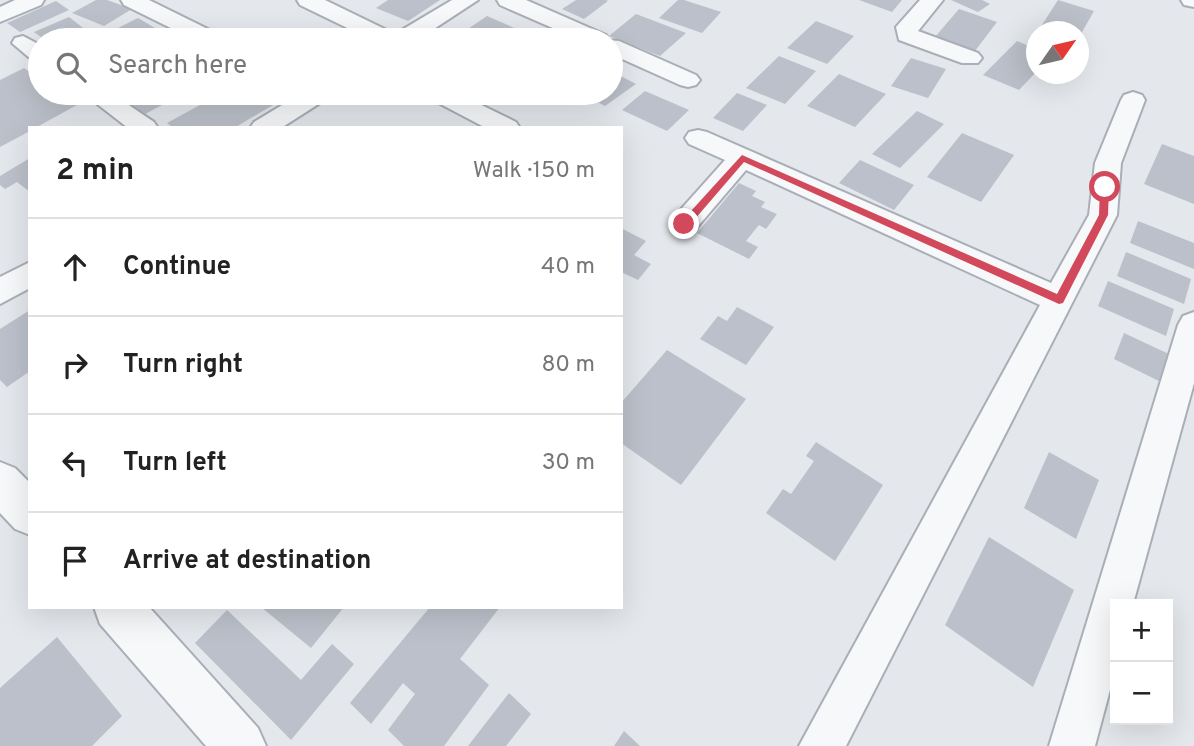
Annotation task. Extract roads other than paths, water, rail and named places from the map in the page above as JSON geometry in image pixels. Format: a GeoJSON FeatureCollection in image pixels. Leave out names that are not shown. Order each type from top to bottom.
{"type":"FeatureCollection","features":[{"type":"Feature","properties":{"kind":"street"},"geometry":{"type":"LineString","coordinates":[[0,15],[33,0]]}},
{"type":"Feature","properties":{"kind":"street"},"geometry":{"type":"LineString","coordinates":[[132,0],[188,28]]}},
{"type":"Feature","properties":{"kind":"street"},"geometry":{"type":"LineString","coordinates":[[307,0],[364,28]]}},
{"type":"Feature","properties":{"kind":"street"},"geometry":{"type":"LineString","coordinates":[[422,28],[467,0]]}},
{"type":"Feature","properties":{"kind":"street"},"geometry":{"type":"LineString","coordinates":[[508,0],[571,28]]}},
{"type":"Feature","properties":{"kind":"street"},"geometry":{"type":"LineString","coordinates":[[932,0],[907,27],[907,35],[970,58]]}},
{"type":"Feature","properties":{"kind":"street"},"geometry":{"type":"LineString","coordinates":[[623,51],[688,80]]}},
{"type":"Feature","properties":{"kind":"street"},"geometry":{"type":"LineString","coordinates":[[822,746],[1103,215],[1108,163],[1133,100]]}},
{"type":"Feature","properties":{"kind":"street"},"geometry":{"type":"LineString","coordinates":[[112,105],[142,126]]}},
{"type":"Feature","properties":{"kind":"street"},"geometry":{"type":"LineString","coordinates":[[265,126],[298,105]]}},
{"type":"Feature","properties":{"kind":"street"},"geometry":{"type":"LineString","coordinates":[[462,105],[503,126]]}},
{"type":"Feature","properties":{"kind":"street"},"geometry":{"type":"LineString","coordinates":[[698,138],[1059,300]]}},
{"type":"Feature","properties":{"kind":"street"},"geometry":{"type":"LineString","coordinates":[[684,224],[742,158]]}},
{"type":"Feature","properties":{"kind":"street"},"geometry":{"type":"LineString","coordinates":[[0,292],[28,275]]}},
{"type":"Feature","properties":{"kind":"street"},"geometry":{"type":"LineString","coordinates":[[1072,746],[1194,325]]}},
{"type":"Feature","properties":{"kind":"street"},"geometry":{"type":"LineString","coordinates":[[0,482],[28,512]]}},
{"type":"Feature","properties":{"kind":"street"},"geometry":{"type":"LineString","coordinates":[[119,609],[240,746]]}}]}
